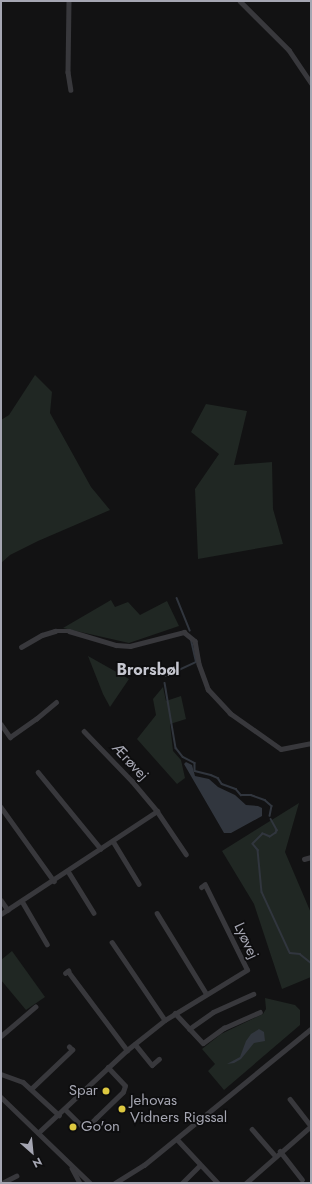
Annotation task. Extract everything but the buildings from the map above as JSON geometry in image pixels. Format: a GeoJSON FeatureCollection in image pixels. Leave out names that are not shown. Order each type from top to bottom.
{"type":"FeatureCollection","features":[{"type":"Feature","properties":{"kind":"street"},"geometry":{"type":"LineString","coordinates":[[69,1],[68,72],[72,90]]}},
{"type":"Feature","properties":{"kind":"street"},"geometry":{"type":"LineString","coordinates":[[240,1],[289,50],[311,83]]}},
{"type":"Feature","properties":{"kind":"street"},"geometry":{"type":"LineString","coordinates":[[21,647],[42,635],[55,631],[69,631],[116,645],[130,646],[184,632],[195,641],[199,664],[208,689],[230,713],[281,749],[311,744]]}},
{"type":"Feature","properties":{"kind":"street"},"geometry":{"type":"LineString","coordinates":[[1,724],[10,736],[36,719],[56,702]]}},
{"type":"Feature","properties":{"kind":"street","name":"Ærøvej"},"geometry":{"type":"LineString","coordinates":[[84,731],[157,812],[186,854]]}},
{"type":"Feature","properties":{"kind":"street"},"geometry":{"type":"LineString","coordinates":[[38,772],[101,849]]}},
{"type":"Feature","properties":{"kind":"street"},"geometry":{"type":"LineString","coordinates":[[1,807],[54,881]]}},
{"type":"Feature","properties":{"kind":"street"},"geometry":{"type":"LineString","coordinates":[[1,914],[54,881],[157,812]]}},
{"type":"Feature","properties":{"kind":"street"},"geometry":{"type":"LineString","coordinates":[[113,841],[139,884]]}},
{"type":"Feature","properties":{"kind":"street"},"geometry":{"type":"LineString","coordinates":[[304,859],[311,857]]}},
{"type":"Feature","properties":{"kind":"street"},"geometry":{"type":"LineString","coordinates":[[68,871],[94,913]]}},
{"type":"Feature","properties":{"kind":"street","name":"Lyøvej"},"geometry":{"type":"LineString","coordinates":[[38,1133],[127,1050],[165,1020],[206,993],[246,970],[205,885],[202,887]]}},
{"type":"Feature","properties":{"kind":"street"},"geometry":{"type":"LineString","coordinates":[[1,900],[8,910]]}},
{"type":"Feature","properties":{"kind":"street"},"geometry":{"type":"LineString","coordinates":[[22,901],[47,944]]}},
{"type":"Feature","properties":{"kind":"street"},"geometry":{"type":"LineString","coordinates":[[158,913],[206,993]]}},
{"type":"Feature","properties":{"kind":"street"},"geometry":{"type":"LineString","coordinates":[[112,942],[165,1020]]}},
{"type":"Feature","properties":{"kind":"street"},"geometry":{"type":"LineString","coordinates":[[65,973],[68,971],[127,1050]]}},
{"type":"Feature","properties":{"kind":"street"},"geometry":{"type":"LineString","coordinates":[[189,1029],[213,1012],[253,994]]}},
{"type":"Feature","properties":{"kind":"street"},"geometry":{"type":"LineString","coordinates":[[1,1036],[35,1007]]}},
{"type":"Feature","properties":{"kind":"street"},"geometry":{"type":"LineString","coordinates":[[175,1013],[203,1043],[224,1028],[260,1012]]}},
{"type":"Feature","properties":{"kind":"street"},"geometry":{"type":"LineString","coordinates":[[115,1183],[144,1165],[311,1029]]}},
{"type":"Feature","properties":{"kind":"street"},"geometry":{"type":"LineString","coordinates":[[135,1044],[152,1065],[159,1059]]}},
{"type":"Feature","properties":{"kind":"street"},"geometry":{"type":"LineString","coordinates":[[32,1089],[72,1050],[69,1047]]}},
{"type":"Feature","properties":{"kind":"street"},"geometry":{"type":"LineString","coordinates":[[65,1109],[84,1129],[96,1118],[123,1092],[125,1086],[108,1068]]}},
{"type":"Feature","properties":{"kind":"street"},"geometry":{"type":"LineString","coordinates":[[1,1074],[22,1082],[32,1089],[58,1115]]}},
{"type":"Feature","properties":{"kind":"street"},"geometry":{"type":"LineString","coordinates":[[1,1097],[90,1183]]}},
{"type":"Feature","properties":{"kind":"street"},"geometry":{"type":"LineString","coordinates":[[246,1183],[275,1155],[311,1126],[290,1099]]}},
{"type":"Feature","properties":{"kind":"street"},"geometry":{"type":"LineString","coordinates":[[252,1129],[275,1155]]}},
{"type":"Feature","properties":{"kind":"street"},"geometry":{"type":"LineString","coordinates":[[177,1139],[218,1183]]}},
{"type":"Feature","properties":{"kind":"street"},"geometry":{"type":"LineString","coordinates":[[280,1151],[302,1179]]}},
{"type":"Feature","properties":{"kind":"street"},"geometry":{"type":"LineString","coordinates":[[70,1164],[80,1183]]}},
{"type":"Feature","properties":{"kind":"street"},"geometry":{"type":"LineString","coordinates":[[182,1183],[200,1165]]}},
{"type":"Feature","properties":{"kind":"street"},"geometry":{"type":"LineString","coordinates":[[2,1183],[16,1176]]}},
{"type":"Feature","properties":{"kind":"shaded area"},"geometry":{"type":"Polygon","coordinates":[[[35,375],[52,392],[50,413],[91,487],[110,510],[38,541],[10,555],[1,563],[1,420],[9,415],[35,375]]]}},
{"type":"Feature","properties":{"kind":"shaded area"},"geometry":{"type":"Polygon","coordinates":[[[206,404],[247,411],[234,465],[272,462],[273,509],[283,544],[198,559],[195,489],[219,454],[191,432],[206,404]]]}},
{"type":"Feature","properties":{"kind":"shaded area"},"geometry":{"type":"Polygon","coordinates":[[[111,600],[115,607],[128,602],[140,615],[167,601],[179,626],[129,643],[63,628],[111,600]]]}},
{"type":"Feature","properties":{"kind":"shaded area"},"geometry":{"type":"Polygon","coordinates":[[[88,656],[129,679],[110,707],[103,694],[88,656]]]}},
{"type":"Feature","properties":{"kind":"shaded area"},"geometry":{"type":"Polygon","coordinates":[[[163,687],[166,701],[181,696],[186,719],[170,724],[173,751],[181,760],[185,778],[177,784],[137,739],[156,715],[153,699],[163,687]]]}},
{"type":"Feature","properties":{"kind":"shaded area"},"geometry":{"type":"Polygon","coordinates":[[[186,762],[192,765],[195,776],[209,779],[218,787],[235,795],[246,805],[258,806],[262,808],[262,816],[231,833],[224,833],[184,764],[186,762]]]}},
{"type":"Feature","properties":{"kind":"shaded area"},"geometry":{"type":"Polygon","coordinates":[[[299,803],[285,852],[311,913],[311,977],[282,989],[254,904],[222,851],[299,803]]]}},
{"type":"Feature","properties":{"kind":"shaded area"},"geometry":{"type":"Polygon","coordinates":[[[12,951],[45,997],[26,1010],[1,980],[1,960],[12,951]]]}},
{"type":"Feature","properties":{"kind":"shaded area"},"geometry":{"type":"Polygon","coordinates":[[[265,998],[295,1005],[300,1010],[300,1025],[224,1090],[208,1071],[215,1064],[202,1049],[221,1034],[263,1014],[266,1009],[265,998]]]}},
{"type":"Feature","properties":{"kind":"shaded area"},"geometry":{"type":"Polygon","coordinates":[[[259,1029],[264,1032],[265,1041],[254,1043],[241,1059],[234,1063],[227,1064],[240,1057],[246,1041],[251,1034],[259,1029]]]}},
{"type":"Feature","properties":{"kind":"waterway"},"geometry":{"type":"LineString","coordinates":[[177,598],[190,630]]}},
{"type":"Feature","properties":{"kind":"waterway"},"geometry":{"type":"LineString","coordinates":[[166,676],[196,662],[191,641]]}},
{"type":"Feature","properties":{"kind":"waterway"},"geometry":{"type":"LineString","coordinates":[[165,683],[176,748],[183,757],[195,763],[195,771],[218,778],[222,784],[236,789],[241,795],[251,795],[265,800],[272,806],[270,816]]}},
{"type":"Feature","properties":{"kind":"waterway"},"geometry":{"type":"LineString","coordinates":[[271,819],[277,830],[276,833],[270,837],[263,834],[253,844],[258,850],[262,892],[290,953],[300,954],[311,963]]}},
{"type":"Feature","properties":{"kind":"place","name":"Spar"},"geometry":{"type":"Point","coordinates":[106,1091]}},
{"type":"Feature","properties":{"kind":"place","name":"Jehovas Vidners Rigssal"},"geometry":{"type":"Point","coordinates":[122,1109]}},
{"type":"Feature","properties":{"kind":"place","name":"Go'on"},"geometry":{"type":"Point","coordinates":[73,1127]}},
{"type":"Feature","properties":{"kind":"district","name":"Brorsbøl"},"geometry":{"type":"Point","coordinates":[148,670]}}]}
